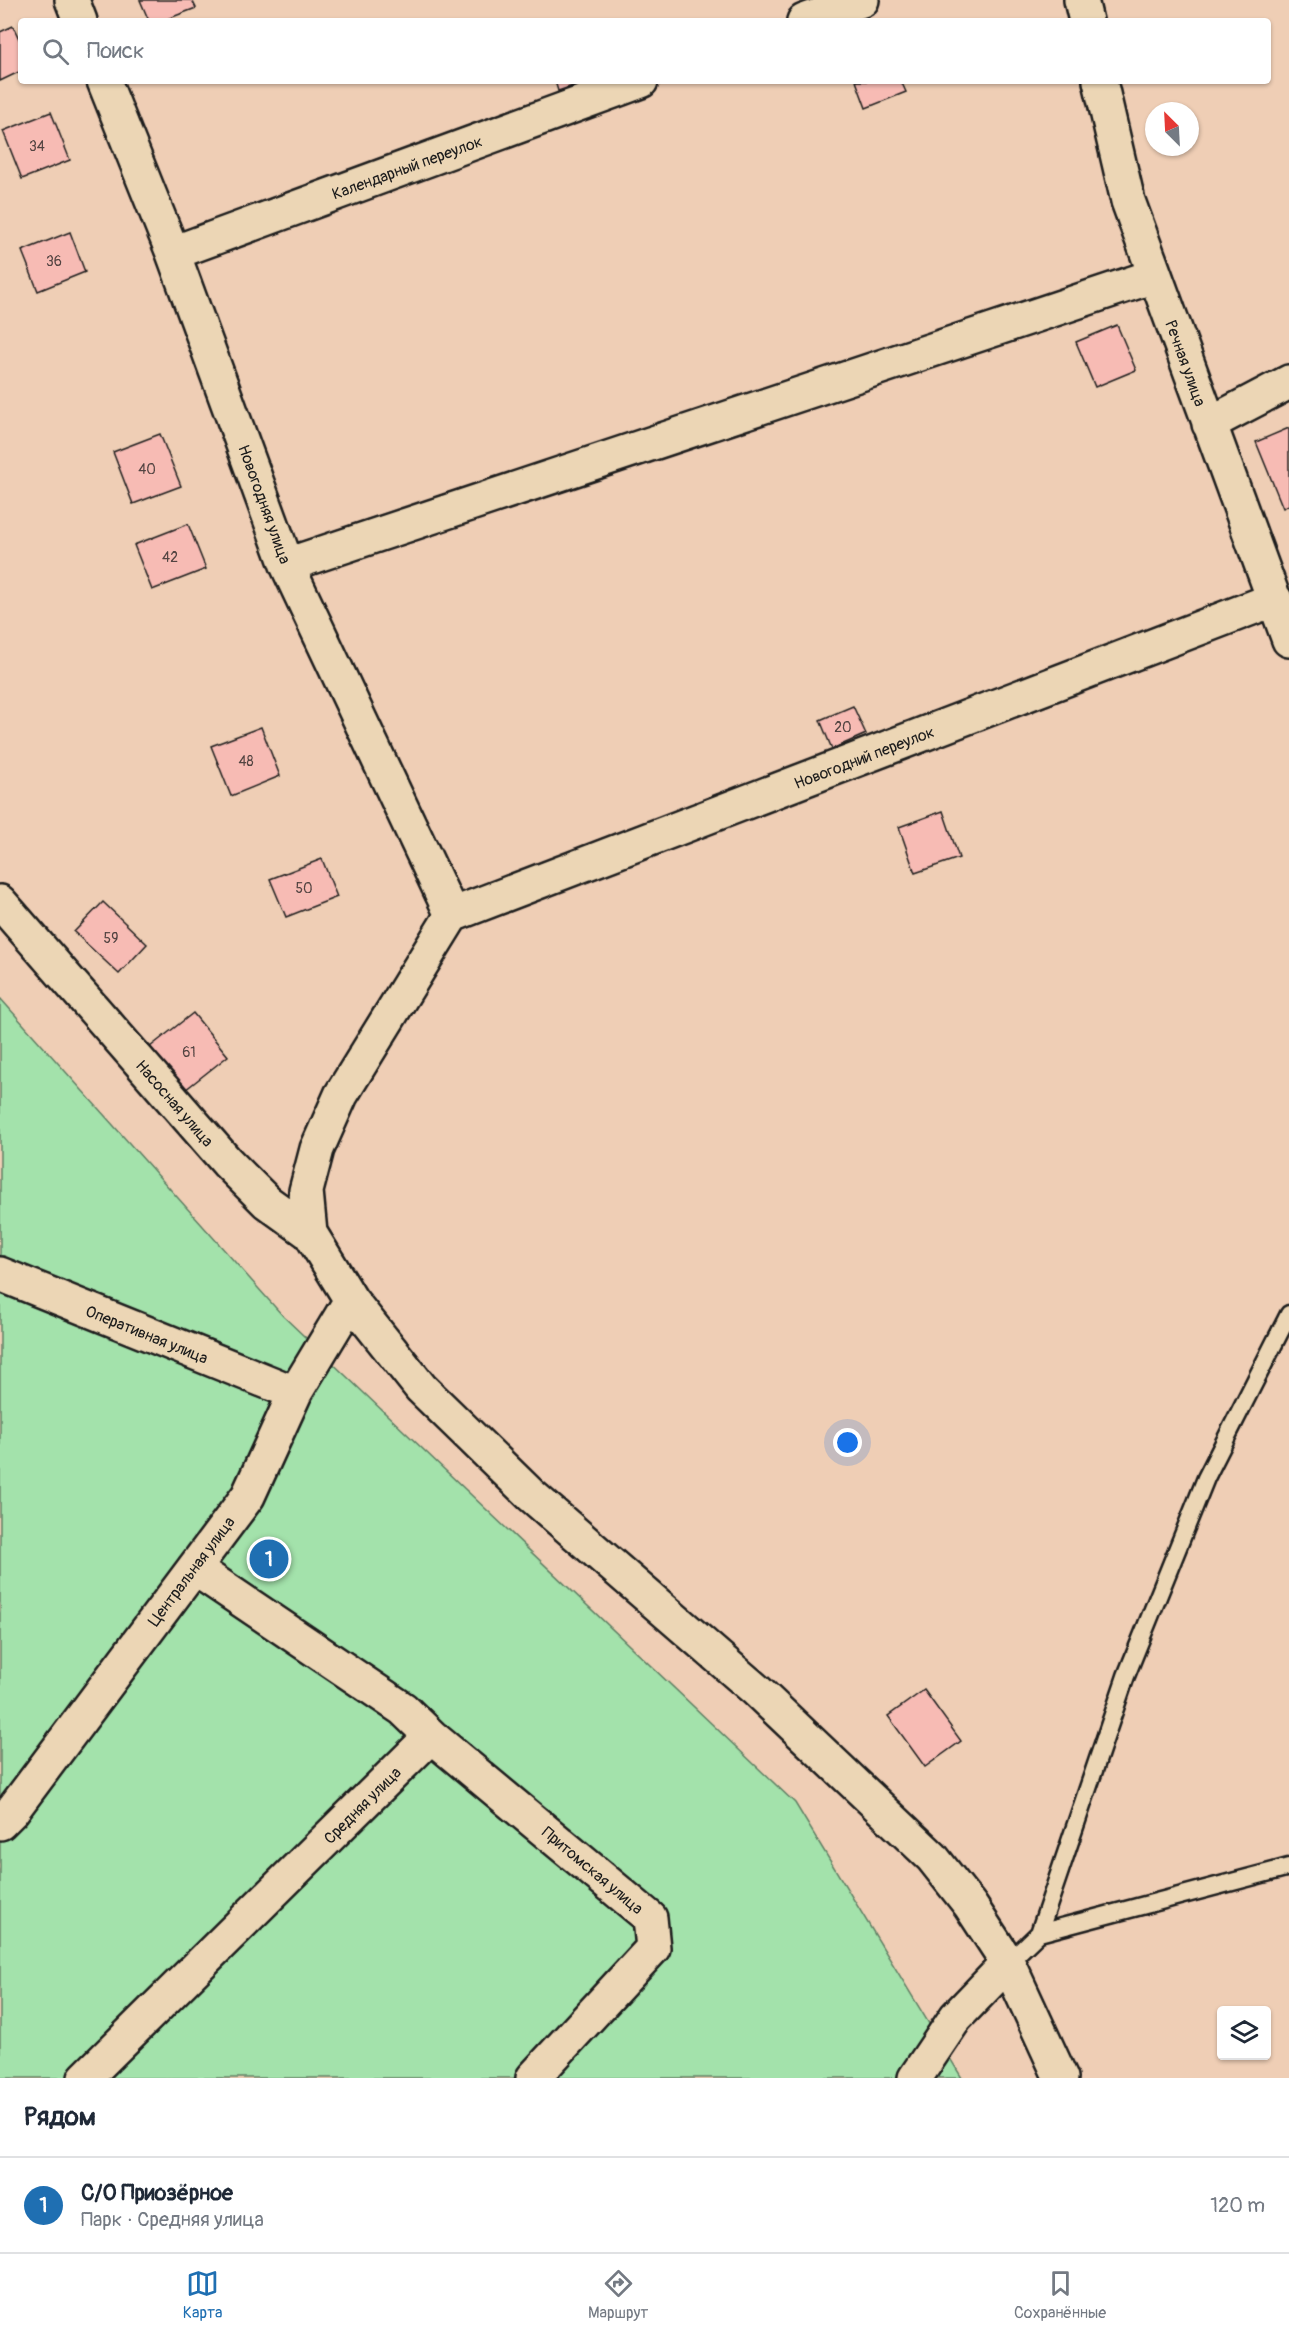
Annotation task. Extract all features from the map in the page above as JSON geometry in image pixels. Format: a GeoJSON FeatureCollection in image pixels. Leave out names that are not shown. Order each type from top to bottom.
{"type":"FeatureCollection","features":[{"type":"Feature","properties":{"kind":"street"},"geometry":{"type":"LineString","coordinates":[[72,0],[79,18]]}},
{"type":"Feature","properties":{"kind":"street"},"geometry":{"type":"LineString","coordinates":[[812,18],[862,0]]}},
{"type":"Feature","properties":{"kind":"street"},"geometry":{"type":"LineString","coordinates":[[1081,0],[1085,18]]}},
{"type":"Feature","properties":{"kind":"street","name":"Новогодняя улица"},"geometry":{"type":"LineString","coordinates":[[105,84],[173,253],[287,565],[452,915]]}},
{"type":"Feature","properties":{"kind":"street","name":"Календарный переулок"},"geometry":{"type":"LineString","coordinates":[[173,253],[633,84]]}},
{"type":"Feature","properties":{"kind":"street","name":"Речная улица"},"geometry":{"type":"LineString","coordinates":[[1101,84],[1128,201],[1289,640]]}},
{"type":"Feature","properties":{"kind":"street"},"geometry":{"type":"LineString","coordinates":[[287,565],[1154,276]]}},
{"type":"Feature","properties":{"kind":"street"},"geometry":{"type":"LineString","coordinates":[[1209,424],[1289,382]]}},
{"type":"Feature","properties":{"kind":"street","name":"Новогодний переулок"},"geometry":{"type":"LineString","coordinates":[[452,915],[1275,599]]}},
{"type":"Feature","properties":{"kind":"street","name":"Насосная улица"},"geometry":{"type":"LineString","coordinates":[[0,902],[227,1162],[267,1202],[310,1233],[351,1300],[422,1388],[531,1495],[756,1690],[932,1857],[970,1905],[1008,1963],[1061,2078]]}},
{"type":"Feature","properties":{"kind":"street"},"geometry":{"type":"LineString","coordinates":[[310,1233],[306,1191],[316,1149],[341,1095],[452,915]]}},
{"type":"Feature","properties":{"kind":"street","name":"Оперативная улица"},"geometry":{"type":"LineString","coordinates":[[0,1274],[295,1393]]}},
{"type":"Feature","properties":{"kind":"street","name":"Центральная улица"},"geometry":{"type":"LineString","coordinates":[[0,1823],[12,1811],[248,1496],[295,1393],[351,1300]]}},
{"type":"Feature","properties":{"kind":"street"},"geometry":{"type":"LineString","coordinates":[[194,1568],[403,1709],[431,1737]]}},
{"type":"Feature","properties":{"kind":"street","name":"Средняя улица"},"geometry":{"type":"LineString","coordinates":[[85,2078],[431,1737]]}},
{"type":"Feature","properties":{"kind":"street","name":"Притомская улица"},"geometry":{"type":"LineString","coordinates":[[431,1737],[650,1918],[653,1948],[533,2078]]}},
{"type":"Feature","properties":{"kind":"street"},"geometry":{"type":"LineString","coordinates":[[915,2078],[956,2017],[1008,1963]]}},
{"type":"Feature","properties":{"kind":"lane"},"geometry":{"type":"LineString","coordinates":[[1008,1963],[1039,1933],[1126,1676],[1206,1478],[1289,1314]]}},
{"type":"Feature","properties":{"kind":"lane"},"geometry":{"type":"LineString","coordinates":[[1039,1933],[1289,1867]]}},
{"type":"Feature","properties":{"kind":"green space"},"geometry":{"type":"Polygon","coordinates":[[[0,998],[283,1316],[795,1803],[962,2078],[0,2078],[0,998]]]}},
{"type":"Feature","properties":{"kind":"building"},"geometry":{"type":"Polygon","coordinates":[[[140,0],[192,0],[196,8],[170,18],[148,18],[140,0]]]}},
{"type":"Feature","properties":{"kind":"building"},"geometry":{"type":"Polygon","coordinates":[[[13,26],[18,37],[18,72],[0,81],[0,32],[13,26]]]}},
{"type":"Feature","properties":{"kind":"building"},"geometry":{"type":"Polygon","coordinates":[[[556,84],[578,84],[558,91],[556,84]]]}},
{"type":"Feature","properties":{"kind":"building"},"geometry":{"type":"Polygon","coordinates":[[[857,84],[902,84],[906,92],[866,108],[857,84]]]}},
{"type":"Feature","properties":{"kind":"building"},"geometry":{"type":"Polygon","coordinates":[[[51,112],[70,160],[22,179],[3,131],[51,112]]]}},
{"type":"Feature","properties":{"kind":"building"},"geometry":{"type":"Polygon","coordinates":[[[70,232],[85,272],[38,291],[22,251],[70,232]]]}},
{"type":"Feature","properties":{"kind":"building"},"geometry":{"type":"Polygon","coordinates":[[[1117,325],[1136,370],[1095,387],[1076,342],[1117,325]]]}},
{"type":"Feature","properties":{"kind":"building"},"geometry":{"type":"Polygon","coordinates":[[[1289,428],[1289,505],[1283,508],[1256,442],[1289,428]]]}},
{"type":"Feature","properties":{"kind":"building"},"geometry":{"type":"Polygon","coordinates":[[[160,434],[181,486],[133,504],[113,452],[160,434]]]}},
{"type":"Feature","properties":{"kind":"building"},"geometry":{"type":"Polygon","coordinates":[[[188,524],[206,569],[152,590],[134,545],[188,524]]]}},
{"type":"Feature","properties":{"kind":"building"},"geometry":{"type":"Polygon","coordinates":[[[853,706],[866,734],[832,749],[820,720],[853,706]]]}},
{"type":"Feature","properties":{"kind":"building"},"geometry":{"type":"Polygon","coordinates":[[[261,727],[280,776],[231,796],[211,746],[261,727]]]}},
{"type":"Feature","properties":{"kind":"building"},"geometry":{"type":"Polygon","coordinates":[[[943,811],[959,858],[915,873],[899,827],[943,811]]]}},
{"type":"Feature","properties":{"kind":"building"},"geometry":{"type":"Polygon","coordinates":[[[322,859],[337,897],[286,917],[270,879],[322,859]]]}},
{"type":"Feature","properties":{"kind":"building"},"geometry":{"type":"Polygon","coordinates":[[[103,902],[147,944],[119,974],[74,932],[103,902]]]}},
{"type":"Feature","properties":{"kind":"building"},"geometry":{"type":"Polygon","coordinates":[[[193,1013],[228,1056],[185,1090],[150,1047],[193,1013]]]}},
{"type":"Feature","properties":{"kind":"building"},"geometry":{"type":"Polygon","coordinates":[[[924,1690],[961,1741],[925,1767],[888,1716],[924,1690]]]}},
{"type":"Feature","properties":{"kind":"place","name":"С/О Приозёрное"},"geometry":{"type":"Point","coordinates":[269,1559]}}]}
